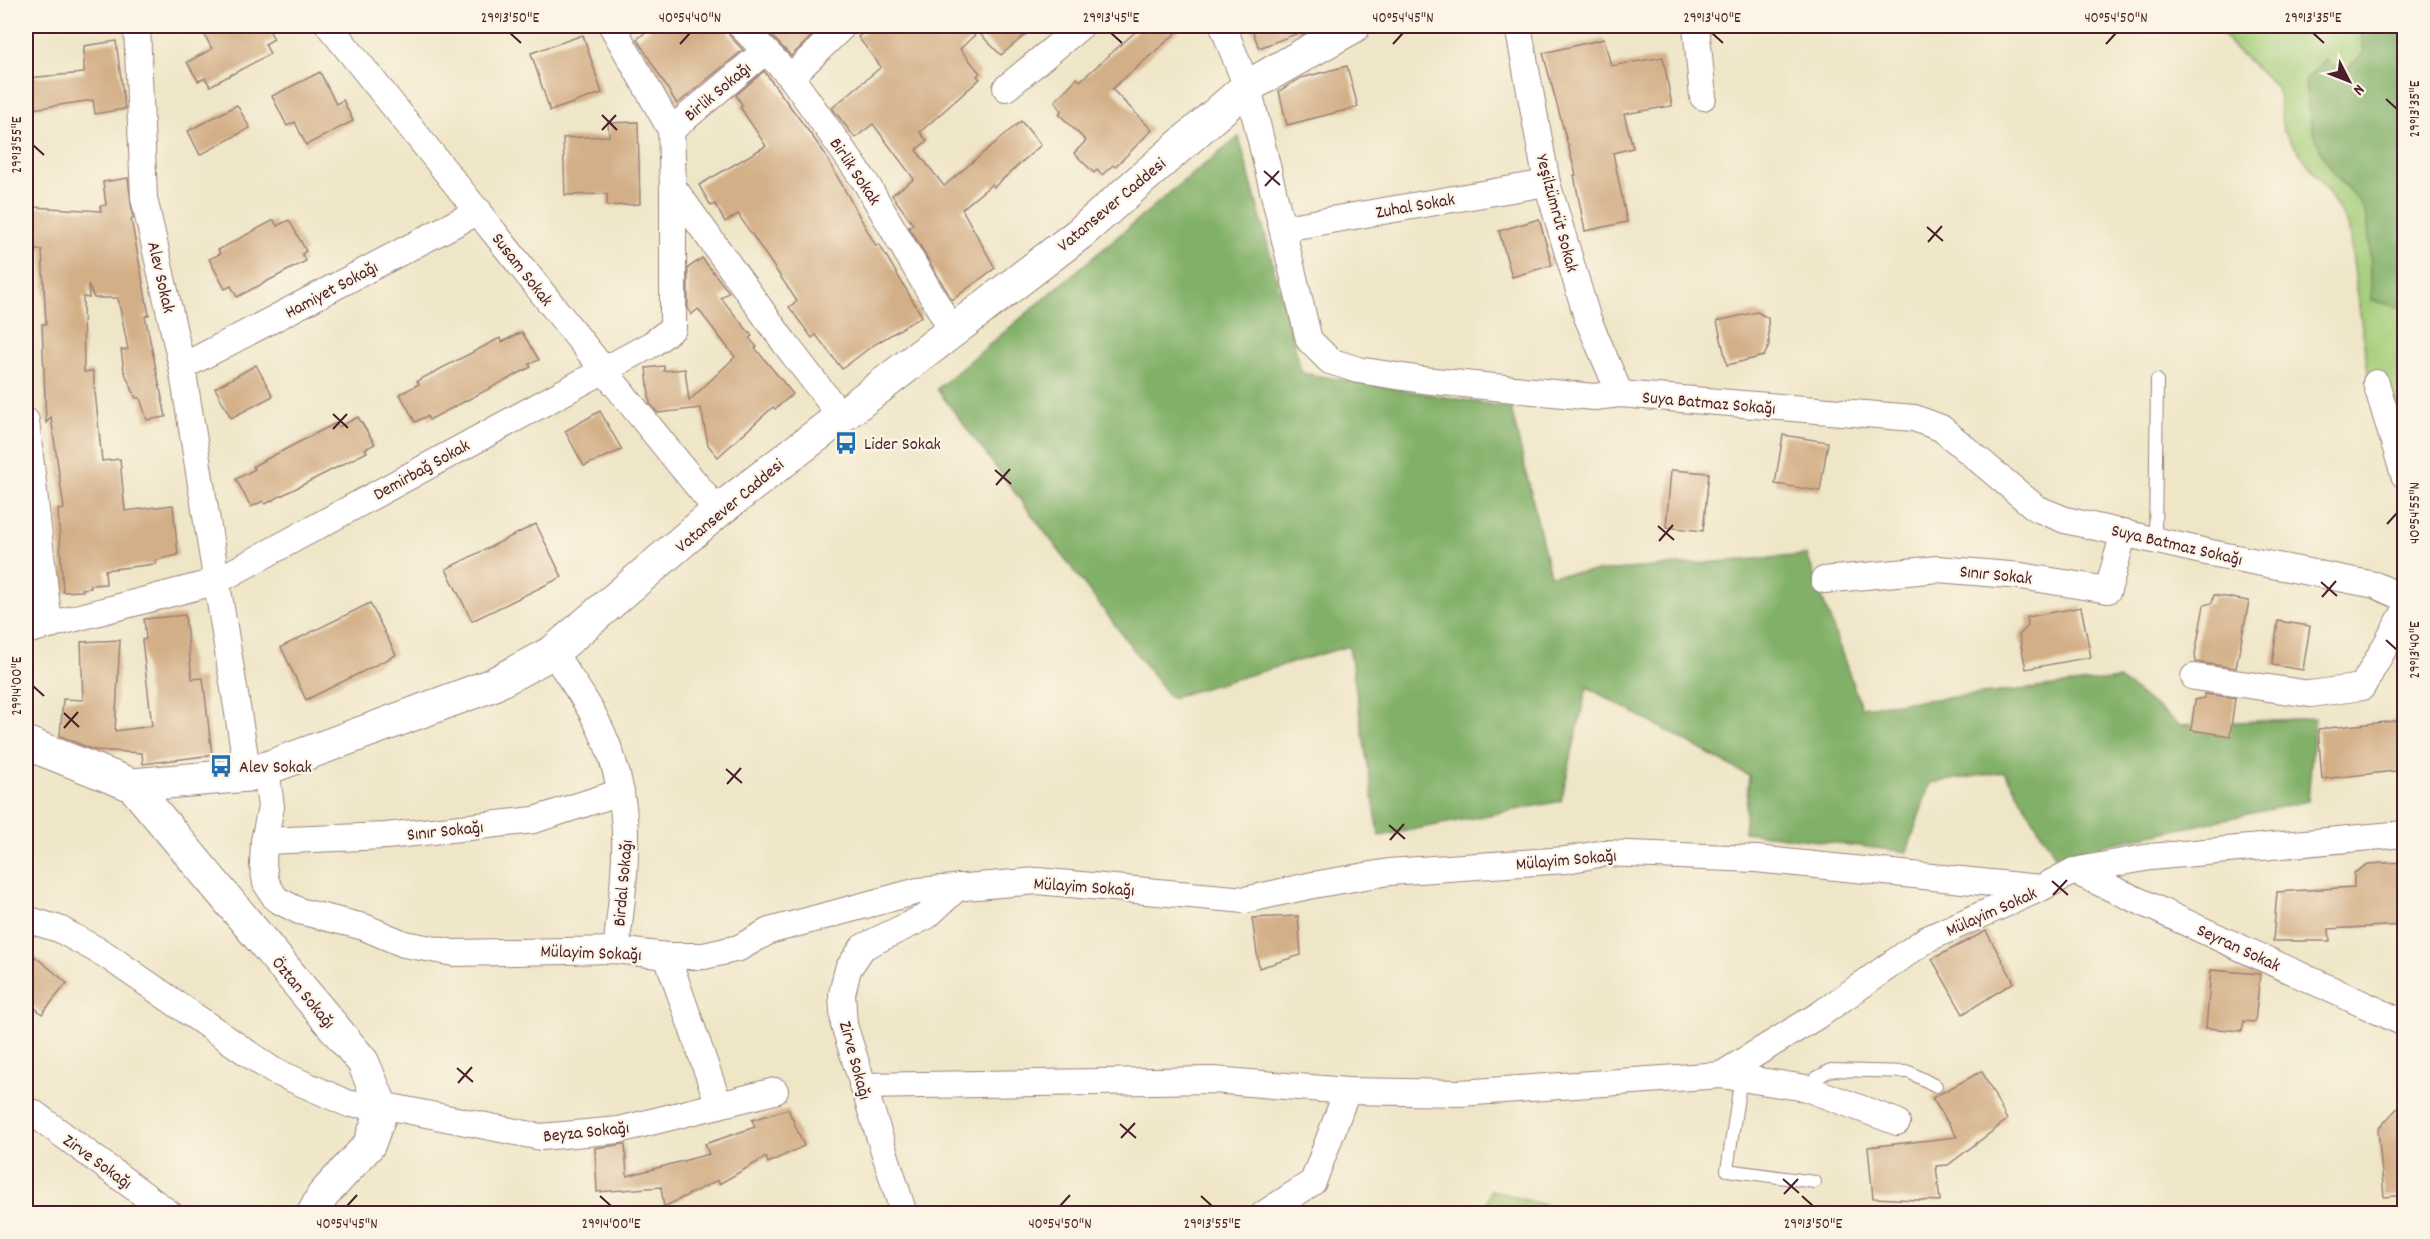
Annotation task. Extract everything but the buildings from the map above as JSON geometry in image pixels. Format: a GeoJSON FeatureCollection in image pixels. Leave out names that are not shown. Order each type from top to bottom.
{"type":"FeatureCollection","features":[{"type":"Feature","properties":{"kind":"main road","name":"Vatansever Caddesi"},"geometry":{"type":"LineString","coordinates":[[26,743],[132,785],[257,772],[492,685],[553,652],[718,511],[840,415],[1079,234],[1247,87],[1354,26]]}},
{"type":"Feature","properties":{"kind":"street","name":"Alev Sokak"},"geometry":{"type":"LineString","coordinates":[[137,26],[144,198],[182,367],[215,582],[257,772]]}},
{"type":"Feature","properties":{"kind":"street","name":"Susam Sokak"},"geometry":{"type":"LineString","coordinates":[[329,26],[479,211],[602,370],[718,511]]}},
{"type":"Feature","properties":{"kind":"street"},"geometry":{"type":"LineString","coordinates":[[612,26],[671,130],[673,187],[784,342],[840,415]]}},
{"type":"Feature","properties":{"kind":"street","name":"Birlik Sokak"},"geometry":{"type":"LineString","coordinates":[[741,26],[791,77],[866,183],[952,330]]}},
{"type":"Feature","properties":{"kind":"street"},"geometry":{"type":"LineString","coordinates":[[791,77],[843,26]]}},
{"type":"Feature","properties":{"kind":"street"},"geometry":{"type":"LineString","coordinates":[[1006,88],[1081,26]]}},
{"type":"Feature","properties":{"kind":"street","name":"Suya Batmaz Sokağı"},"geometry":{"type":"LineString","coordinates":[[1223,26],[1247,87],[1284,228],[1309,340],[1330,361],[1358,370],[1423,380],[1594,397],[1620,394],[1914,418],[1941,428],[2036,508],[2065,520],[2375,585],[2404,598]]}},
{"type":"Feature","properties":{"kind":"street","name":"Yeşilzümrüt Sokak"},"geometry":{"type":"LineString","coordinates":[[1518,26],[1546,183],[1587,317],[1620,394]]}},
{"type":"Feature","properties":{"kind":"street"},"geometry":{"type":"LineString","coordinates":[[1696,26],[1703,97]]}},
{"type":"Feature","properties":{"kind":"street","name":"Birlik Sokağı"},"geometry":{"type":"LineString","coordinates":[[671,130],[764,52]]}},
{"type":"Feature","properties":{"kind":"street","name":"Zuhal Sokak"},"geometry":{"type":"LineString","coordinates":[[1284,228],[1546,183]]}},
{"type":"Feature","properties":{"kind":"street","name":"Demirbağ Sokak"},"geometry":{"type":"LineString","coordinates":[[37,628],[215,582],[602,370],[624,361],[673,328],[673,187]]}},
{"type":"Feature","properties":{"kind":"street","name":"Hamiyet Sokağı"},"geometry":{"type":"LineString","coordinates":[[182,367],[479,211]]}},
{"type":"Feature","properties":{"kind":"street"},"geometry":{"type":"LineString","coordinates":[[2376,383],[2404,475]]}},
{"type":"Feature","properties":{"kind":"street"},"geometry":{"type":"LineString","coordinates":[[26,421],[37,628]]}},
{"type":"Feature","properties":{"kind":"street","name":"Sınır Sokak"},"geometry":{"type":"LineString","coordinates":[[1824,580],[1938,569],[2021,576],[2108,590],[2124,532]]}},
{"type":"Feature","properties":{"kind":"street"},"geometry":{"type":"LineString","coordinates":[[2194,677],[2310,694],[2362,687],[2404,613]]}},
{"type":"Feature","properties":{"kind":"street","name":"Birdal Sokağı"},"geometry":{"type":"LineString","coordinates":[[553,652],[595,718],[619,777],[627,837],[616,950]]}},
{"type":"Feature","properties":{"kind":"street","name":"Mülayim Sokağı"},"geometry":{"type":"LineString","coordinates":[[257,772],[271,807],[264,841],[263,865],[266,883],[276,899],[299,911],[364,927],[404,944],[454,953],[616,950],[667,956],[704,956],[739,948],[769,931],[918,891],[1037,881],[1245,900],[1389,872],[1566,860],[1604,853],[1756,859],[2041,888]]}},
{"type":"Feature","properties":{"kind":"street","name":"Öztan Sokağı"},"geometry":{"type":"LineString","coordinates":[[132,785],[363,1062],[381,1105]]}},
{"type":"Feature","properties":{"kind":"street","name":"Sınır Sokağı"},"geometry":{"type":"LineString","coordinates":[[264,841],[386,836],[524,821],[621,792]]}},
{"type":"Feature","properties":{"kind":"street","name":"Mülayim Sokak"},"geometry":{"type":"LineString","coordinates":[[1731,1076],[1927,939],[2074,871],[2150,857],[2404,834]]}},
{"type":"Feature","properties":{"kind":"street","name":"Seyran Sokak"},"geometry":{"type":"LineString","coordinates":[[2074,871],[2404,1023]]}},
{"type":"Feature","properties":{"kind":"street","name":"Zirve Sokağı"},"geometry":{"type":"LineString","coordinates":[[904,1214],[844,1025],[842,994],[848,969],[862,947],[927,916],[958,887]]}},
{"type":"Feature","properties":{"kind":"street","name":"Beyza Sokağı"},"geometry":{"type":"LineString","coordinates":[[26,919],[59,929],[106,955],[272,1070],[349,1104],[381,1105],[541,1137],[619,1130],[775,1091]]}},
{"type":"Feature","properties":{"kind":"street"},"geometry":{"type":"LineString","coordinates":[[667,956],[719,1105]]}},
{"type":"Feature","properties":{"kind":"street"},"geometry":{"type":"LineString","coordinates":[[862,1086],[1213,1080],[1347,1091],[1460,1092],[1731,1076],[1806,1088],[1897,1122]]}},
{"type":"Feature","properties":{"kind":"street"},"geometry":{"type":"LineString","coordinates":[[1264,1214],[1313,1182],[1347,1091]]}},
{"type":"Feature","properties":{"kind":"street"},"geometry":{"type":"LineString","coordinates":[[313,1214],[323,1195],[369,1144],[381,1113],[381,1105]]}},
{"type":"Feature","properties":{"kind":"street","name":"Zirve Sokağı"},"geometry":{"type":"LineString","coordinates":[[26,1112],[32,1112],[170,1214]]}},
{"type":"Feature","properties":{"kind":"lane"},"geometry":{"type":"LineString","coordinates":[[2155,540],[2157,381]]}},
{"type":"Feature","properties":{"kind":"lane"},"geometry":{"type":"LineString","coordinates":[[1806,1088],[1816,1078],[1831,1070],[1909,1071],[1936,1086]]}},
{"type":"Feature","properties":{"kind":"lane"},"geometry":{"type":"LineString","coordinates":[[1731,1076],[1727,1170],[1815,1182]]}},
{"type":"Feature","properties":{"kind":"green space"},"geometry":{"type":"Polygon","coordinates":[[[2218,26],[2404,26],[2404,407],[2391,401],[2369,380],[2348,224],[2326,189],[2283,130],[2277,87],[2233,47],[2218,26]]]}},
{"type":"Feature","properties":{"kind":"green space"},"geometry":{"type":"Polygon","coordinates":[[[2356,26],[2404,26],[2404,301],[2397,307],[2372,300],[2366,216],[2359,202],[2333,172],[2320,148],[2311,122],[2306,95],[2305,81],[2325,60],[2335,67],[2348,68],[2364,52],[2361,31],[2356,26]]]}},
{"type":"Feature","properties":{"kind":"green space"},"geometry":{"type":"Polygon","coordinates":[[[1239,137],[1302,373],[1511,408],[1550,575],[1807,555],[1861,707],[2119,679],[2180,725],[2315,718],[2308,801],[2055,856],[2005,772],[1930,783],[1907,852],[1744,832],[1749,776],[1587,687],[1561,801],[1379,836],[1349,646],[1170,698],[937,389],[1239,137]]]}},
{"type":"Feature","properties":{"kind":"green space"},"geometry":{"type":"Polygon","coordinates":[[[1491,1190],[1571,1213],[1484,1213],[1491,1190]]]}},
{"type":"Feature","properties":{"kind":"place","name":"Lider Sokak"},"geometry":{"type":"Point","coordinates":[846,443]}},
{"type":"Feature","properties":{"kind":"place","name":"Alev Sokak"},"geometry":{"type":"Point","coordinates":[221,766]}}]}
